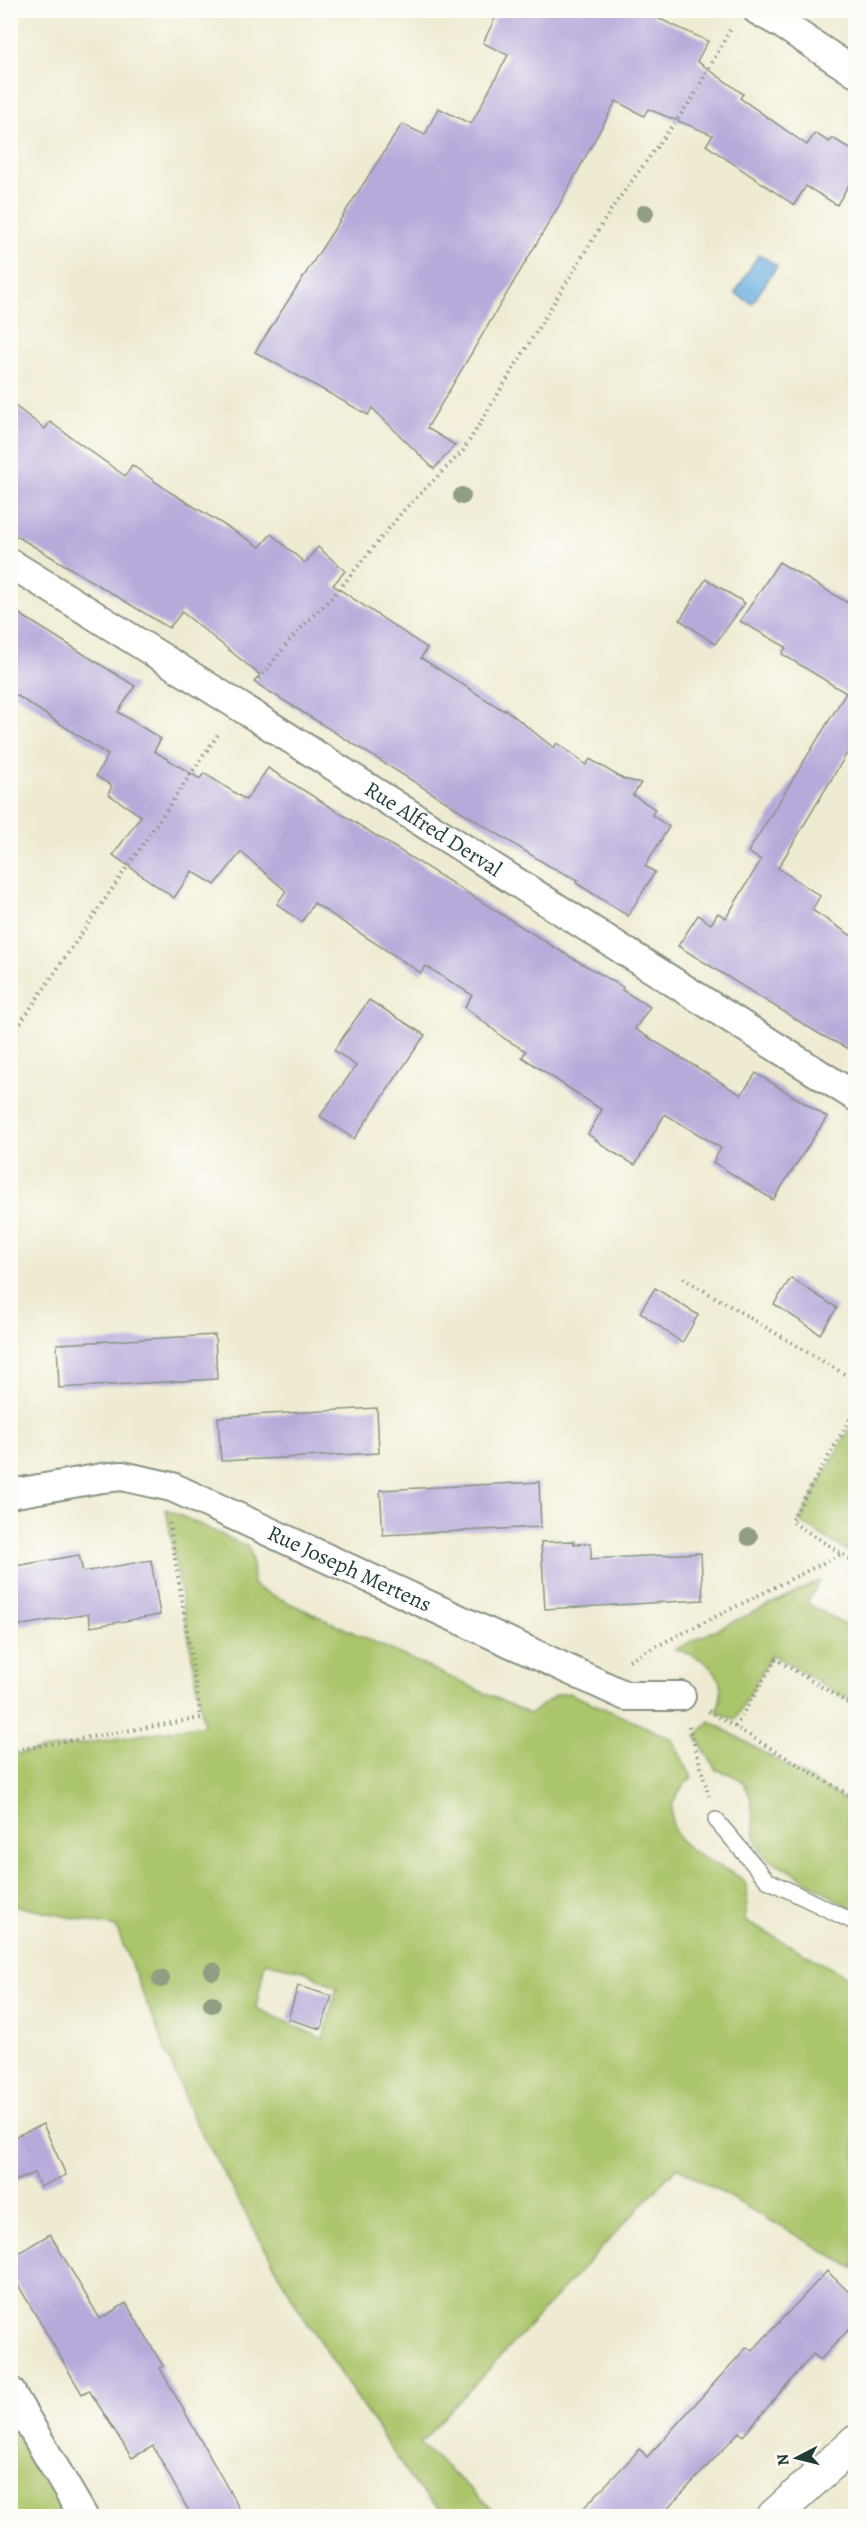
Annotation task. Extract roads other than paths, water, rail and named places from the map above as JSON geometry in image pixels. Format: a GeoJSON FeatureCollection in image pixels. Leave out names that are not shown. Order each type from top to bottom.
{"type":"FeatureCollection","features":[{"type":"Feature","properties":{"kind":"street"},"geometry":{"type":"LineString","coordinates":[[746,15],[782,24],[855,73]]}},
{"type":"Feature","properties":{"kind":"street","name":"Rue Alfred Derval"},"geometry":{"type":"LineString","coordinates":[[10,563],[239,704],[855,1097]]}},
{"type":"Feature","properties":{"kind":"street","name":"Rue Joseph Mertens"},"geometry":{"type":"LineString","coordinates":[[10,1494],[122,1476],[172,1487],[626,1696],[681,1696]]}},
{"type":"Feature","properties":{"kind":"street"},"geometry":{"type":"LineString","coordinates":[[10,2391],[83,2517]]}},
{"type":"Feature","properties":{"kind":"street"},"geometry":{"type":"LineString","coordinates":[[774,2517],[855,2441]]}},
{"type":"Feature","properties":{"kind":"lane"},"geometry":{"type":"LineString","coordinates":[[716,1820],[767,1880],[855,1923]]}},
{"type":"Feature","properties":{"kind":"water"},"geometry":{"type":"Polygon","coordinates":[[[759,254],[777,266],[752,304],[735,293],[759,254]]]}}]}
